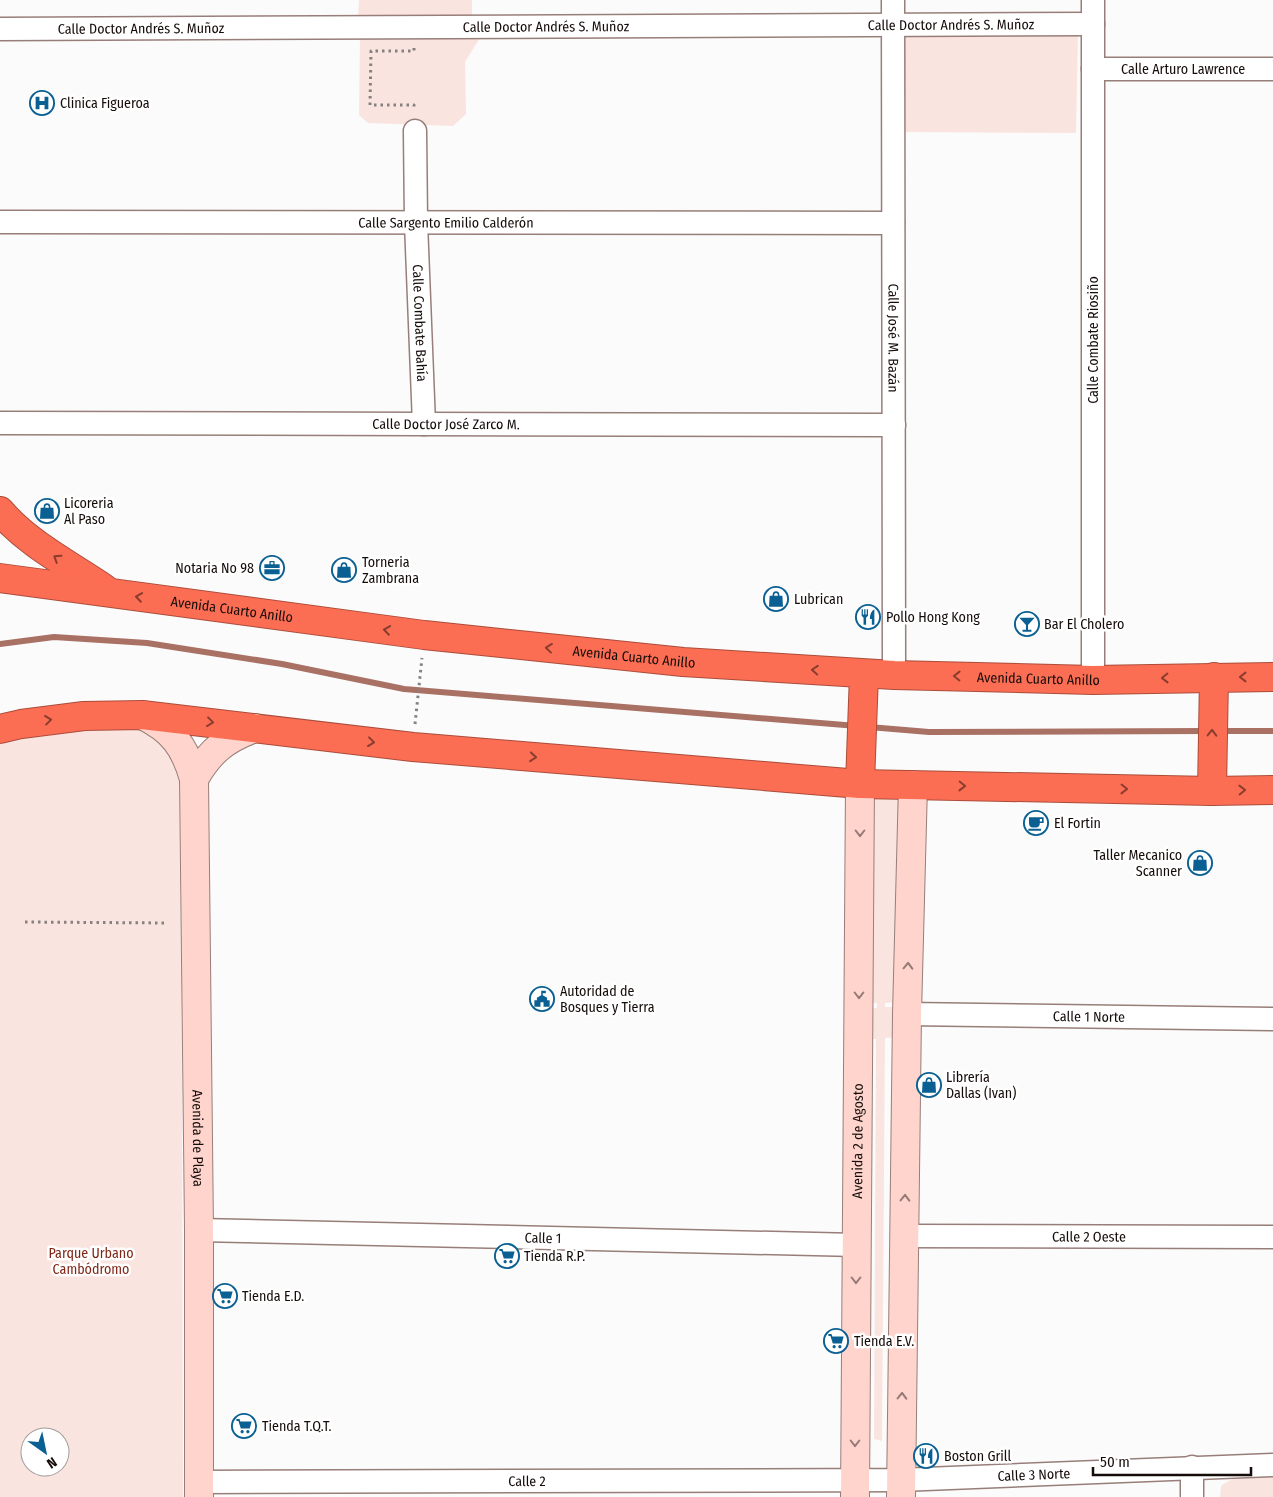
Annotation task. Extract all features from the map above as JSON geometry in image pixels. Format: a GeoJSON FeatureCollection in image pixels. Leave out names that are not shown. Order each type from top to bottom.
{"type":"FeatureCollection","features":[{"type":"Feature","properties":{"kind":"highway"},"geometry":{"type":"LineString","coordinates":[[0,511],[7,520],[37,544],[113,594]]}},
{"type":"Feature","properties":{"kind":"highway","name":"Avenida Cuarto Anillo"},"geometry":{"type":"LineString","coordinates":[[0,578],[424,635],[683,662],[863,684],[894,675],[1093,680],[1213,686],[1273,677]]}},
{"type":"Feature","properties":{"kind":"highway"},"geometry":{"type":"LineString","coordinates":[[860,771],[863,684]]}},
{"type":"Feature","properties":{"kind":"highway"},"geometry":{"type":"LineString","coordinates":[[1212,781],[1213,686]]}},
{"type":"Feature","properties":{"kind":"highway"},"geometry":{"type":"LineString","coordinates":[[0,729],[21,724],[84,716],[142,715],[413,747],[860,771],[913,785],[1212,781],[1273,790]]}},
{"type":"Feature","properties":{"kind":"street","name":"Calle José M. Bazán"},"geometry":{"type":"LineString","coordinates":[[893,0],[894,675]]}},
{"type":"Feature","properties":{"kind":"street","name":"Calle Combate Riosiño"},"geometry":{"type":"LineString","coordinates":[[1093,0],[1093,680]]}},
{"type":"Feature","properties":{"kind":"street","name":"Calle Doctor Andrés S. Muñoz"},"geometry":{"type":"LineString","coordinates":[[0,28],[1093,24]]}},
{"type":"Feature","properties":{"kind":"street","name":"Calle Arturo Lawrence"},"geometry":{"type":"LineString","coordinates":[[1093,69],[1273,70]]}},
{"type":"Feature","properties":{"kind":"street","name":"Calle Combate Bahía"},"geometry":{"type":"LineString","coordinates":[[414,131],[424,424]]}},
{"type":"Feature","properties":{"kind":"street","name":"Calle Sargento Emilio Calderón"},"geometry":{"type":"LineString","coordinates":[[0,222],[893,223]]}},
{"type":"Feature","properties":{"kind":"street","name":"Calle Doctor José Zarco M."},"geometry":{"type":"LineString","coordinates":[[0,423],[894,425]]}},
{"type":"Feature","properties":{"kind":"street","name":"Avenida de Playa"},"geometry":{"type":"LineString","coordinates":[[142,715],[161,726],[177,740],[185,752],[194,778],[199,1490]]}},
{"type":"Feature","properties":{"kind":"street"},"geometry":{"type":"LineString","coordinates":[[194,778],[202,765],[219,747],[239,734],[255,728]]}},
{"type":"Feature","properties":{"kind":"street","name":"Avenida 2 de Agosto"},"geometry":{"type":"LineString","coordinates":[[855,1488],[860,771]]}},
{"type":"Feature","properties":{"kind":"street"},"geometry":{"type":"LineString","coordinates":[[901,1488],[907,1014],[913,785]]}},
{"type":"Feature","properties":{"kind":"street","name":"Calle 1 Norte"},"geometry":{"type":"LineString","coordinates":[[907,1014],[1273,1019]]}},
{"type":"Feature","properties":{"kind":"street","name":"Calle 1"},"geometry":{"type":"LineString","coordinates":[[198,1230],[856,1245]]}},
{"type":"Feature","properties":{"kind":"street","name":"Calle 2 Oeste"},"geometry":{"type":"LineString","coordinates":[[905,1236],[1273,1238]]}},
{"type":"Feature","properties":{"kind":"street","name":"Calle 3 Norte"},"geometry":{"type":"LineString","coordinates":[[855,1488],[901,1488],[1192,1467],[1273,1465]]}},
{"type":"Feature","properties":{"kind":"street"},"geometry":{"type":"LineString","coordinates":[[1192,1467],[1192,1497]]}},
{"type":"Feature","properties":{"kind":"street","name":"Calle 2"},"geometry":{"type":"LineString","coordinates":[[199,1490],[855,1488]]}},
{"type":"Feature","properties":{"kind":"path"},"geometry":{"type":"LineString","coordinates":[[413,27],[414,51],[371,51],[370,105],[414,105],[414,131]]}},
{"type":"Feature","properties":{"kind":"path"},"geometry":{"type":"LineString","coordinates":[[416,718],[421,665]]}},
{"type":"Feature","properties":{"kind":"path"},"geometry":{"type":"LineString","coordinates":[[25,922],[167,923]]}},
{"type":"Feature","properties":{"kind":"green space"},"geometry":{"type":"Polygon","coordinates":[[[359,0],[472,0],[472,16],[358,17],[359,0]]]}},
{"type":"Feature","properties":{"kind":"green space"},"geometry":{"type":"Polygon","coordinates":[[[904,31],[1078,32],[1076,133],[903,132],[904,31]]]}},
{"type":"Feature","properties":{"kind":"green space"},"geometry":{"type":"Polygon","coordinates":[[[483,33],[465,62],[466,114],[453,126],[368,123],[359,115],[360,34],[483,33]]]}},
{"type":"Feature","properties":{"kind":"green space","name":"Parque Urbano Cambódromo"},"geometry":{"type":"Polygon","coordinates":[[[129,726],[156,738],[172,754],[179,780],[183,1497],[0,1497],[0,744],[54,731],[129,726]]]}},
{"type":"Feature","properties":{"kind":"green space"},"geometry":{"type":"Polygon","coordinates":[[[869,799],[900,800],[897,1002],[885,1003],[885,1007],[895,1007],[897,1037],[885,1038],[882,1441],[874,1439],[876,1039],[870,1039],[868,1008],[877,1008],[877,1003],[868,1003],[869,799]]]}},
{"type":"Feature","properties":{"kind":"green space"},"geometry":{"type":"Polygon","coordinates":[[[1273,1475],[1273,1497],[1220,1497],[1221,1486],[1233,1479],[1246,1476],[1273,1475]]]}},
{"type":"Feature","properties":{"kind":"waterway"},"geometry":{"type":"LineString","coordinates":[[0,644],[54,637],[147,643],[282,664],[404,689],[857,726]]}},
{"type":"Feature","properties":{"kind":"waterway"},"geometry":{"type":"LineString","coordinates":[[869,727],[929,732],[1207,731]]}},
{"type":"Feature","properties":{"kind":"waterway"},"geometry":{"type":"LineString","coordinates":[[1219,731],[1273,731]]}},
{"type":"Feature","properties":{"kind":"place","name":"Clinica Figueroa"},"geometry":{"type":"Point","coordinates":[42,103]}},
{"type":"Feature","properties":{"kind":"place","name":"Licoreria Al Paso"},"geometry":{"type":"Point","coordinates":[47,511]}},
{"type":"Feature","properties":{"kind":"place","name":"Notaria No 98"},"geometry":{"type":"Point","coordinates":[272,568]}},
{"type":"Feature","properties":{"kind":"place","name":"Torneria Zambrana"},"geometry":{"type":"Point","coordinates":[344,570]}},
{"type":"Feature","properties":{"kind":"place","name":"Lubrican"},"geometry":{"type":"Point","coordinates":[776,599]}},
{"type":"Feature","properties":{"kind":"place","name":"Pollo Hong Kong"},"geometry":{"type":"Point","coordinates":[868,617]}},
{"type":"Feature","properties":{"kind":"place","name":"Bar El Cholero"},"geometry":{"type":"Point","coordinates":[1027,624]}},
{"type":"Feature","properties":{"kind":"place","name":"El Fortin"},"geometry":{"type":"Point","coordinates":[1036,823]}},
{"type":"Feature","properties":{"kind":"place","name":"Taller Mecanico Scanner"},"geometry":{"type":"Point","coordinates":[1200,863]}},
{"type":"Feature","properties":{"kind":"place","name":"Autoridad de Bosques y Tierra"},"geometry":{"type":"Point","coordinates":[542,999]}},
{"type":"Feature","properties":{"kind":"place","name":"Librería Dallas (Ivan)"},"geometry":{"type":"Point","coordinates":[929,1085]}},
{"type":"Feature","properties":{"kind":"place","name":"Tienda R.P."},"geometry":{"type":"Point","coordinates":[507,1256]}},
{"type":"Feature","properties":{"kind":"place","name":"Tienda E.D."},"geometry":{"type":"Point","coordinates":[225,1296]}},
{"type":"Feature","properties":{"kind":"place","name":"Tienda E.V."},"geometry":{"type":"Point","coordinates":[836,1341]}},
{"type":"Feature","properties":{"kind":"place","name":"Tienda T.Q.T."},"geometry":{"type":"Point","coordinates":[244,1426]}},
{"type":"Feature","properties":{"kind":"place","name":"Boston Grill"},"geometry":{"type":"Point","coordinates":[926,1456]}}]}
